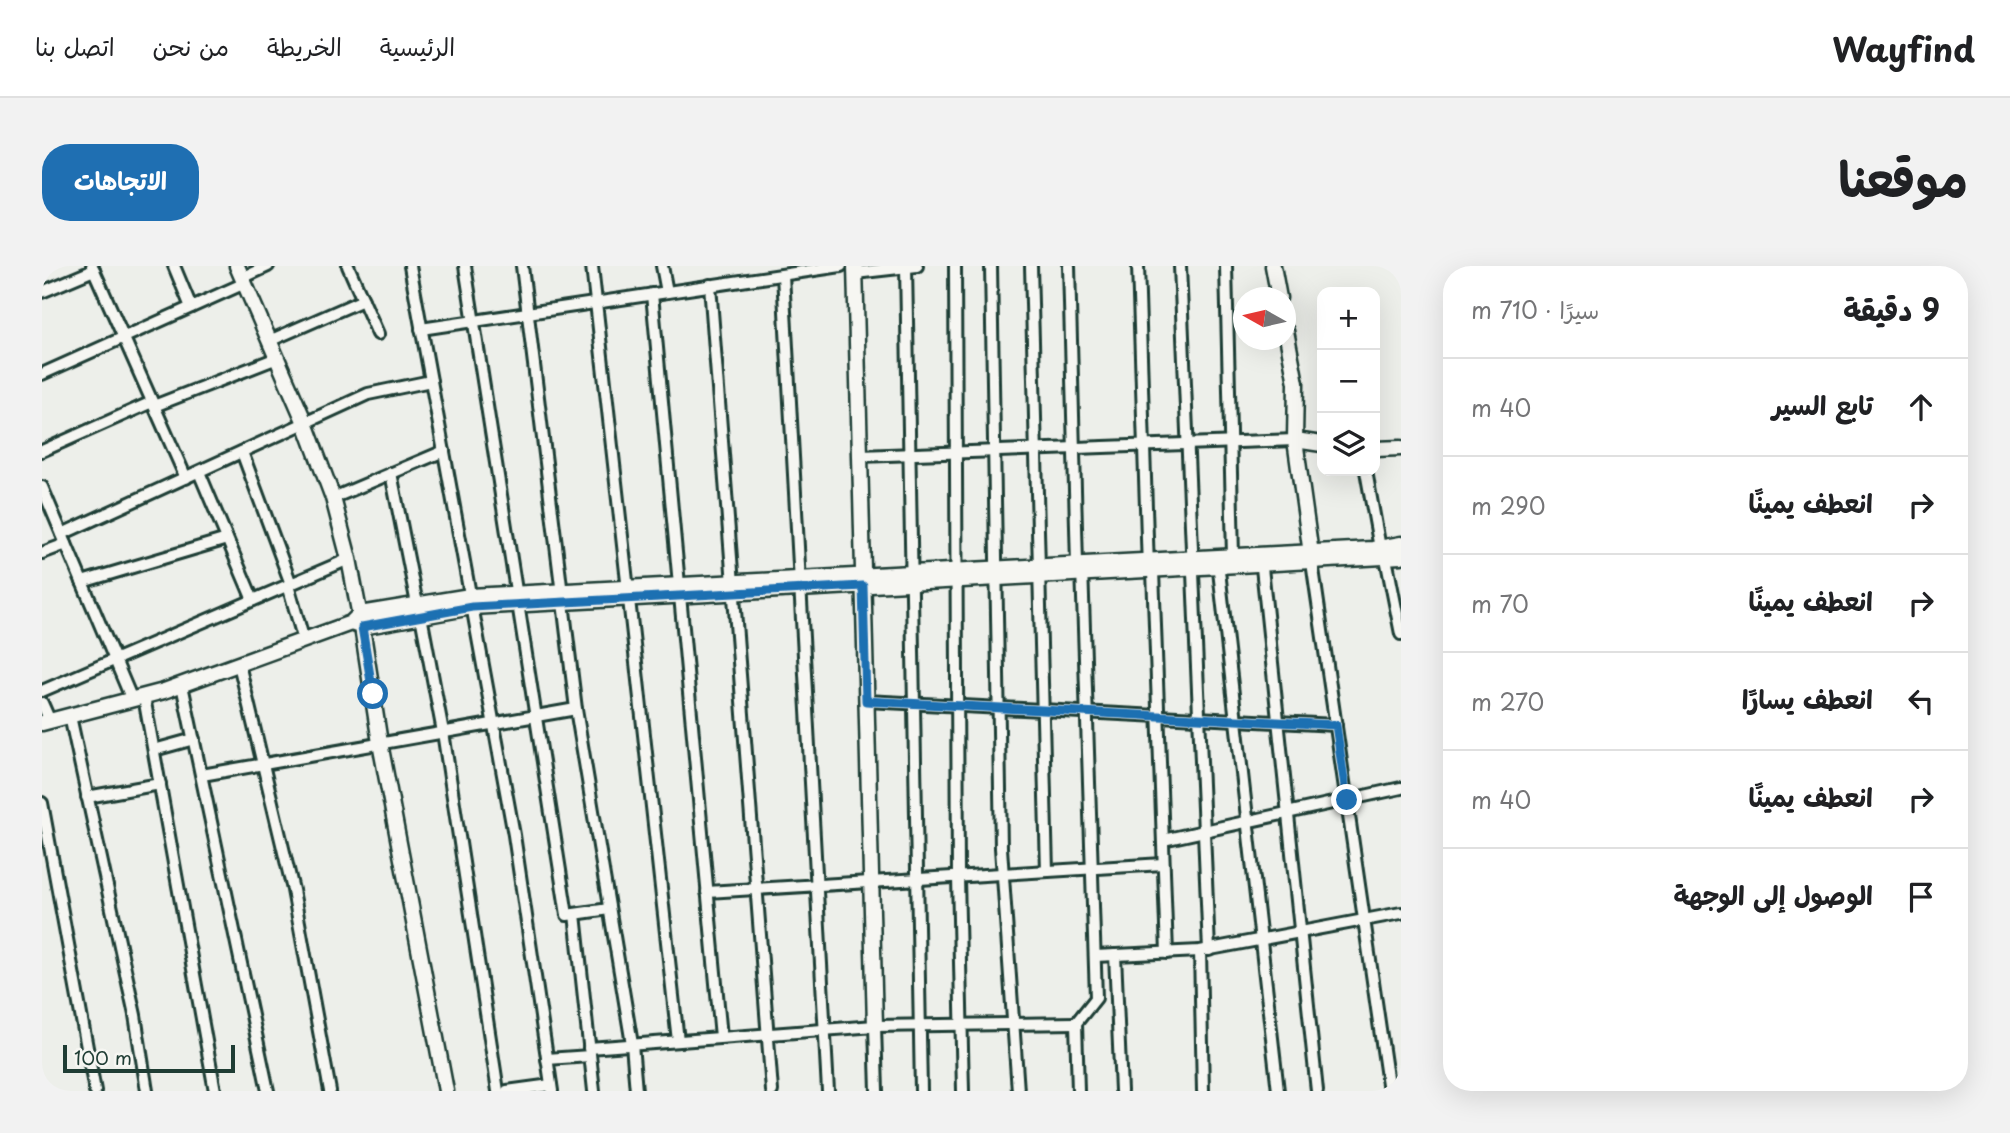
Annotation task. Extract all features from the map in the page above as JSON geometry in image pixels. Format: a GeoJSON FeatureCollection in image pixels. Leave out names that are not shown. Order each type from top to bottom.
{"type":"FeatureCollection","features":[{"type":"Feature","properties":{"kind":"street"},"geometry":{"type":"LineString","coordinates":[[174,266],[191,307]]}},
{"type":"Feature","properties":{"kind":"street"},"geometry":{"type":"LineString","coordinates":[[42,373],[191,307],[241,275],[268,266]]}},
{"type":"Feature","properties":{"kind":"street"},"geometry":{"type":"LineString","coordinates":[[348,266],[378,334]]}},
{"type":"Feature","properties":{"kind":"street"},"geometry":{"type":"LineString","coordinates":[[410,266],[514,835],[552,1088],[507,1091]]}},
{"type":"Feature","properties":{"kind":"street"},"geometry":{"type":"LineString","coordinates":[[465,266],[568,915],[609,909]]}},
{"type":"Feature","properties":{"kind":"street"},"geometry":{"type":"LineString","coordinates":[[522,266],[576,709],[632,1044],[636,1091]]}},
{"type":"Feature","properties":{"kind":"street"},"geometry":{"type":"LineString","coordinates":[[592,266],[678,1041]]}},
{"type":"Feature","properties":{"kind":"street"},"geometry":{"type":"LineString","coordinates":[[662,266],[667,292]]}},
{"type":"Feature","properties":{"kind":"street"},"geometry":{"type":"LineString","coordinates":[[421,328],[783,275],[810,268],[841,266]]}},
{"type":"Feature","properties":{"kind":"street"},"geometry":{"type":"LineString","coordinates":[[877,1091],[855,269],[910,266],[910,454],[922,1091]]}},
{"type":"Feature","properties":{"kind":"street"},"geometry":{"type":"LineString","coordinates":[[955,266],[958,877],[963,1091]]}},
{"type":"Feature","properties":{"kind":"street"},"geometry":{"type":"LineString","coordinates":[[991,266],[1003,874],[1018,1091]]}},
{"type":"Feature","properties":{"kind":"street"},"geometry":{"type":"LineString","coordinates":[[1031,266],[1047,871]]}},
{"type":"Feature","properties":{"kind":"street"},"geometry":{"type":"LineString","coordinates":[[1069,266],[1096,998],[1076,1023],[1078,1091]]}},
{"type":"Feature","properties":{"kind":"street"},"geometry":{"type":"LineString","coordinates":[[1138,266],[1167,953]]}},
{"type":"Feature","properties":{"kind":"street"},"geometry":{"type":"LineString","coordinates":[[1180,266],[1204,831],[1203,1091]]}},
{"type":"Feature","properties":{"kind":"street"},"geometry":{"type":"LineString","coordinates":[[1226,266],[1233,556]]}},
{"type":"Feature","properties":{"kind":"street"},"geometry":{"type":"LineString","coordinates":[[1273,266],[1277,287]]}},
{"type":"Feature","properties":{"kind":"street"},"geometry":{"type":"LineString","coordinates":[[42,292],[93,268],[186,478]]}},
{"type":"Feature","properties":{"kind":"street"},"geometry":{"type":"LineString","coordinates":[[241,275],[305,423],[333,498],[349,559],[380,743],[446,1091]]}},
{"type":"Feature","properties":{"kind":"street"},"geometry":{"type":"LineString","coordinates":[[783,275],[828,1091]]}},
{"type":"Feature","properties":{"kind":"street"},"geometry":{"type":"LineString","coordinates":[[710,285],[772,1091]]}},
{"type":"Feature","properties":{"kind":"street"},"geometry":{"type":"LineString","coordinates":[[652,294],[721,1037]]}},
{"type":"Feature","properties":{"kind":"street"},"geometry":{"type":"LineString","coordinates":[[269,341],[363,300]]}},
{"type":"Feature","properties":{"kind":"street"},"geometry":{"type":"LineString","coordinates":[[1290,350],[1296,383],[1295,440],[1389,1091]]}},
{"type":"Feature","properties":{"kind":"street"},"geometry":{"type":"LineString","coordinates":[[42,450],[153,404],[277,358]]}},
{"type":"Feature","properties":{"kind":"street"},"geometry":{"type":"LineString","coordinates":[[42,553],[64,539],[186,478],[368,394],[431,381]]}},
{"type":"Feature","properties":{"kind":"street"},"geometry":{"type":"LineString","coordinates":[[860,456],[1295,440],[1317,443]]}},
{"type":"Feature","properties":{"kind":"street"},"geometry":{"type":"LineString","coordinates":[[1380,449],[1401,448]]}},
{"type":"Feature","properties":{"kind":"street"},"geometry":{"type":"LineString","coordinates":[[333,498],[444,451]]}},
{"type":"Feature","properties":{"kind":"street"},"geometry":{"type":"LineString","coordinates":[[242,452],[289,585],[304,641]]}},
{"type":"Feature","properties":{"kind":"street"},"geometry":{"type":"LineString","coordinates":[[199,472],[253,600]]}},
{"type":"Feature","properties":{"kind":"street"},"geometry":{"type":"LineString","coordinates":[[391,473],[443,732],[498,1091]]}},
{"type":"Feature","properties":{"kind":"street"},"geometry":{"type":"LineString","coordinates":[[1367,476],[1389,554],[1401,634]]}},
{"type":"Feature","properties":{"kind":"street"},"geometry":{"type":"LineString","coordinates":[[42,487],[115,660],[138,698],[154,750],[215,1091]]}},
{"type":"Feature","properties":{"kind":"street"},"geometry":{"type":"LineString","coordinates":[[82,582],[227,539]]}},
{"type":"Feature","properties":{"kind":"street"},"geometry":{"type":"LineString","coordinates":[[42,703],[46,722],[182,685],[358,621],[471,601],[1389,554],[1401,544]]}},
{"type":"Feature","properties":{"kind":"street"},"geometry":{"type":"LineString","coordinates":[[1218,562],[1233,556],[1261,560]]}},
{"type":"Feature","properties":{"kind":"street"},"geometry":{"type":"LineString","coordinates":[[42,691],[349,559]]}},
{"type":"Feature","properties":{"kind":"street"},"geometry":{"type":"LineString","coordinates":[[1261,560],[1317,1091]]}},
{"type":"Feature","properties":{"kind":"street"},"geometry":{"type":"LineString","coordinates":[[1218,562],[1278,1091]]}},
{"type":"Feature","properties":{"kind":"street"},"geometry":{"type":"LineString","coordinates":[[239,664],[293,890],[330,1091]]}},
{"type":"Feature","properties":{"kind":"street"},"geometry":{"type":"LineString","coordinates":[[182,685],[268,1091]]}},
{"type":"Feature","properties":{"kind":"street"},"geometry":{"type":"LineString","coordinates":[[866,701],[1336,725]]}},
{"type":"Feature","properties":{"kind":"street"},"geometry":{"type":"LineString","coordinates":[[202,775],[576,709]]}},
{"type":"Feature","properties":{"kind":"street"},"geometry":{"type":"LineString","coordinates":[[69,716],[135,1015],[146,1091]]}},
{"type":"Feature","properties":{"kind":"street"},"geometry":{"type":"LineString","coordinates":[[154,750],[194,739]]}},
{"type":"Feature","properties":{"kind":"street"},"geometry":{"type":"LineString","coordinates":[[87,797],[160,784]]}},
{"type":"Feature","properties":{"kind":"street"},"geometry":{"type":"LineString","coordinates":[[1163,840],[1401,788]]}},
{"type":"Feature","properties":{"kind":"street"},"geometry":{"type":"LineString","coordinates":[[42,803],[46,852],[95,1091]]}},
{"type":"Feature","properties":{"kind":"street"},"geometry":{"type":"LineString","coordinates":[[708,892],[1163,864]]}},
{"type":"Feature","properties":{"kind":"street"},"geometry":{"type":"LineString","coordinates":[[1095,956],[1205,950],[1401,913]]}},
{"type":"Feature","properties":{"kind":"street"},"geometry":{"type":"LineString","coordinates":[[575,914],[594,1091]]}},
{"type":"Feature","properties":{"kind":"street"},"geometry":{"type":"LineString","coordinates":[[1115,955],[1121,1091]]}},
{"type":"Feature","properties":{"kind":"street"},"geometry":{"type":"LineString","coordinates":[[547,1059],[632,1044],[875,1026],[1076,1023]]}},
{"type":"Feature","properties":{"kind":"route"},"geometry":{"type":"LineString","coordinates":[[373,694],[362,627],[379,623],[472,607],[863,586],[866,701],[1336,725],[1347,800]]}}]}
